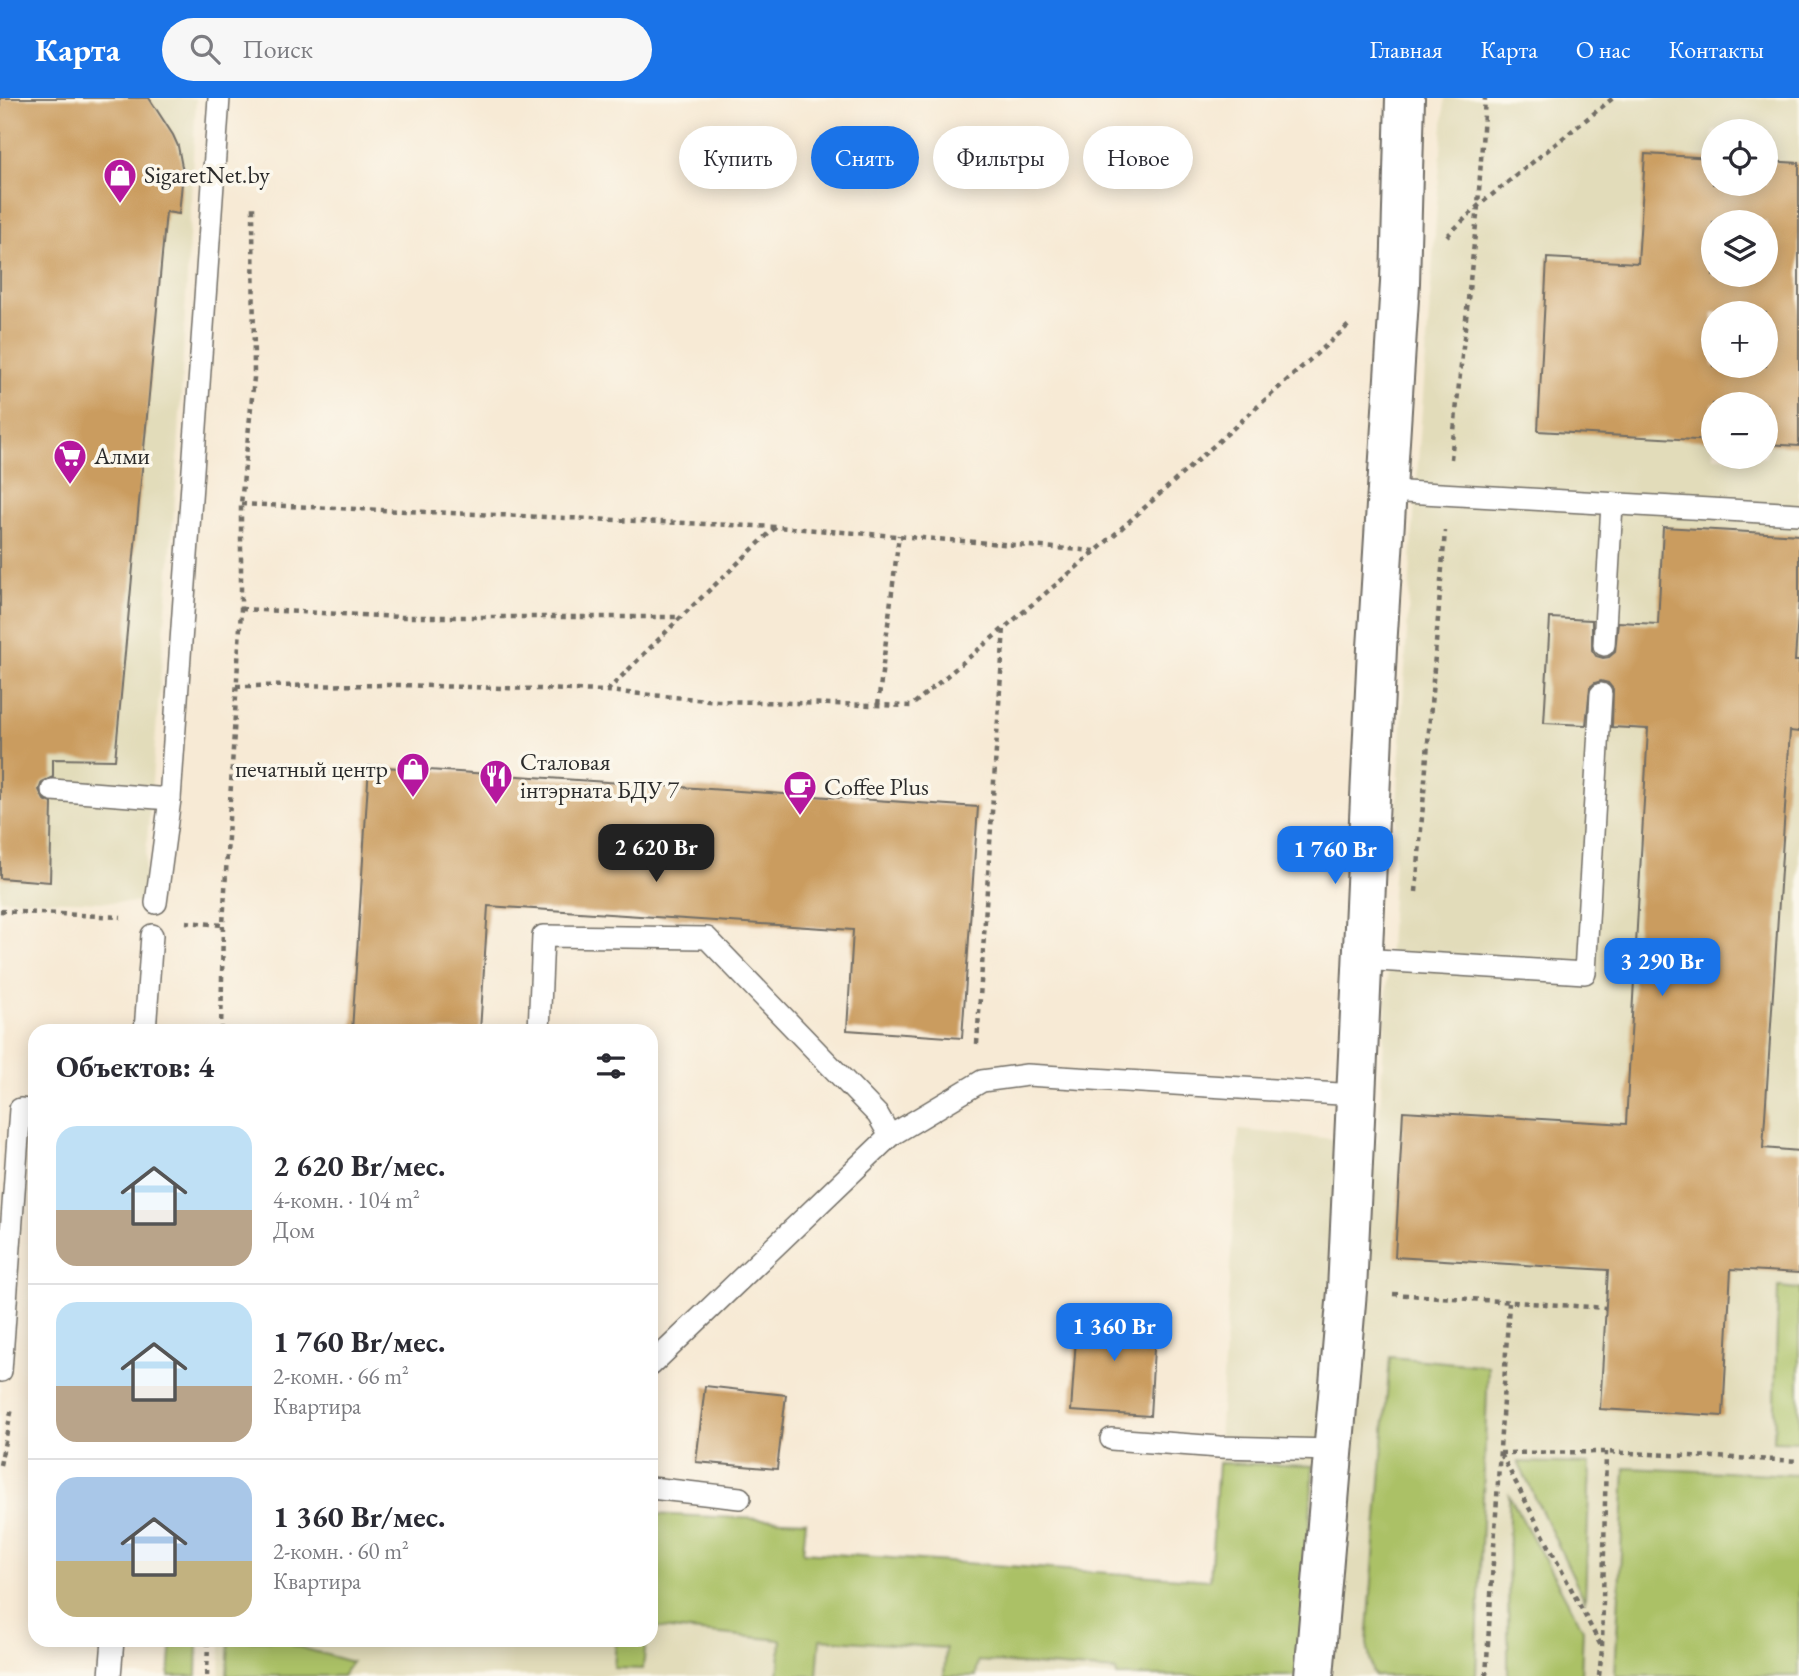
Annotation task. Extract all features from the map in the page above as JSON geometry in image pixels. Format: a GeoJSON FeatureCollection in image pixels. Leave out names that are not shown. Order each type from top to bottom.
{"type":"FeatureCollection","features":[{"type":"Feature","properties":{"kind":"street"},"geometry":{"type":"LineString","coordinates":[[1314,1676],[1347,1291],[1361,959],[1400,283],[1405,98]]}},
{"type":"Feature","properties":{"kind":"lane"},"geometry":{"type":"LineString","coordinates":[[156,903],[170,799],[219,98]]}},
{"type":"Feature","properties":{"kind":"lane"},"geometry":{"type":"LineString","coordinates":[[1387,491],[1799,514]]}},
{"type":"Feature","properties":{"kind":"lane"},"geometry":{"type":"LineString","coordinates":[[1604,645],[1612,504]]}},
{"type":"Feature","properties":{"kind":"lane"},"geometry":{"type":"LineString","coordinates":[[1361,959],[1585,973],[1601,694]]}},
{"type":"Feature","properties":{"kind":"lane"},"geometry":{"type":"LineString","coordinates":[[52,790],[170,799]]}},
{"type":"Feature","properties":{"kind":"lane"},"geometry":{"type":"LineString","coordinates":[[146,1024],[152,935]]}},
{"type":"Feature","properties":{"kind":"lane"},"geometry":{"type":"LineString","coordinates":[[539,1024],[543,936],[707,938],[878,1115],[890,1136]]}},
{"type":"Feature","properties":{"kind":"lane"},"geometry":{"type":"LineString","coordinates":[[658,1351],[890,1136],[982,1081],[1027,1075],[1356,1095]]}},
{"type":"Feature","properties":{"kind":"lane"},"geometry":{"type":"LineString","coordinates":[[1,1371],[20,1109],[28,1110]]}},
{"type":"Feature","properties":{"kind":"lane"},"geometry":{"type":"LineString","coordinates":[[1111,1438],[1219,1447],[1333,1451]]}},
{"type":"Feature","properties":{"kind":"lane"},"geometry":{"type":"LineString","coordinates":[[658,1489],[740,1498]]}},
{"type":"Feature","properties":{"kind":"lane"},"geometry":{"type":"LineString","coordinates":[[110,1676],[112,1647]]}},
{"type":"Feature","properties":{"kind":"path"},"geometry":{"type":"LineString","coordinates":[[1478,206],[1485,98]]}},
{"type":"Feature","properties":{"kind":"path"},"geometry":{"type":"LineString","coordinates":[[236,686],[398,685],[607,691],[718,701],[911,706],[1096,551],[1400,283],[1478,206],[1613,98]]}},
{"type":"Feature","properties":{"kind":"path"},"geometry":{"type":"LineString","coordinates":[[221,1024],[223,925],[241,609],[241,504],[254,378],[253,196]]}},
{"type":"Feature","properties":{"kind":"path"},"geometry":{"type":"LineString","coordinates":[[241,504],[777,527],[1096,551]]}},
{"type":"Feature","properties":{"kind":"path"},"geometry":{"type":"LineString","coordinates":[[607,691],[777,527]]}},
{"type":"Feature","properties":{"kind":"path"},"geometry":{"type":"LineString","coordinates":[[878,705],[899,535]]}},
{"type":"Feature","properties":{"kind":"path"},"geometry":{"type":"LineString","coordinates":[[241,609],[402,617],[681,617]]}},
{"type":"Feature","properties":{"kind":"path"},"geometry":{"type":"LineString","coordinates":[[976,1046],[1004,626]]}},
{"type":"Feature","properties":{"kind":"path"},"geometry":{"type":"LineString","coordinates":[[0,911],[132,918]]}},
{"type":"Feature","properties":{"kind":"path"},"geometry":{"type":"LineString","coordinates":[[176,921],[223,925]]}},
{"type":"Feature","properties":{"kind":"path"},"geometry":{"type":"LineString","coordinates":[[1347,1291],[1606,1308]]}},
{"type":"Feature","properties":{"kind":"path"},"geometry":{"type":"LineString","coordinates":[[1486,1676],[1509,1303]]}},
{"type":"Feature","properties":{"kind":"path"},"geometry":{"type":"LineString","coordinates":[[0,1465],[14,1398]]}},
{"type":"Feature","properties":{"kind":"path"},"geometry":{"type":"LineString","coordinates":[[1500,1453],[1606,1452],[1799,1461]]}},
{"type":"Feature","properties":{"kind":"path"},"geometry":{"type":"LineString","coordinates":[[1599,1676],[1602,1649],[1606,1452]]}},
{"type":"Feature","properties":{"kind":"path"},"geometry":{"type":"LineString","coordinates":[[1500,1453],[1602,1649]]}},
{"type":"Feature","properties":{"kind":"path"},"geometry":{"type":"LineString","coordinates":[[207,1676],[208,1647]]}},
{"type":"Feature","properties":{"kind":"shaded area","name":"Алми"},"geometry":{"type":"Polygon","coordinates":[[[0,98],[196,98],[177,474],[142,903],[0,899],[0,98]]]}},
{"type":"Feature","properties":{"kind":"shaded area"},"geometry":{"type":"Polygon","coordinates":[[[1445,98],[1799,98],[1799,1676],[220,1676],[221,1647],[658,1647],[658,1540],[1210,1580],[1239,1130],[1378,1143],[1412,544],[1445,98]]]}},
{"type":"Feature","properties":{"kind":"green space"},"geometry":{"type":"Polygon","coordinates":[[[1778,1287],[1799,1289],[1799,1442],[1774,1441],[1778,1287]]]}},
{"type":"Feature","properties":{"kind":"green space"},"geometry":{"type":"Polygon","coordinates":[[[1390,1357],[1488,1366],[1476,1676],[1375,1676],[1372,1671],[1367,1643],[1390,1357]]]}},
{"type":"Feature","properties":{"kind":"green space"},"geometry":{"type":"Polygon","coordinates":[[[1518,1462],[1590,1464],[1585,1601],[1518,1462]]]}},
{"type":"Feature","properties":{"kind":"green space"},"geometry":{"type":"Polygon","coordinates":[[[1218,1463],[1313,1466],[1301,1676],[1117,1676],[1116,1671],[978,1661],[976,1676],[944,1676],[946,1648],[820,1639],[817,1676],[778,1676],[781,1640],[658,1628],[658,1514],[806,1521],[803,1552],[1210,1580],[1218,1463]]]}},
{"type":"Feature","properties":{"kind":"green space"},"geometry":{"type":"Polygon","coordinates":[[[1625,1468],[1799,1475],[1799,1676],[1615,1676],[1625,1468]]]}},
{"type":"Feature","properties":{"kind":"green space"},"geometry":{"type":"Polygon","coordinates":[[[1509,1495],[1583,1629],[1581,1676],[1508,1676],[1509,1495]]]}},
{"type":"Feature","properties":{"kind":"green space"},"geometry":{"type":"Polygon","coordinates":[[[171,1647],[198,1647],[197,1676],[169,1676],[171,1647]]]}},
{"type":"Feature","properties":{"kind":"green space"},"geometry":{"type":"Polygon","coordinates":[[[229,1647],[299,1647],[352,1662],[342,1676],[227,1676],[229,1647]]]}},
{"type":"Feature","properties":{"kind":"green space"},"geometry":{"type":"Polygon","coordinates":[[[616,1647],[645,1647],[643,1669],[614,1668],[616,1647]]]}},
{"type":"Feature","properties":{"kind":"building","name":"Алми"},"geometry":{"type":"Polygon","coordinates":[[[0,98],[149,98],[173,135],[183,172],[179,214],[166,212],[115,760],[53,759],[53,777],[42,782],[39,790],[44,800],[52,803],[50,882],[0,878],[0,98]]]}},
{"type":"Feature","properties":{"kind":"building"},"geometry":{"type":"Polygon","coordinates":[[[1645,154],[1701,157],[1701,196],[1778,196],[1778,162],[1799,163],[1799,446],[1778,445],[1778,392],[1701,392],[1701,440],[1538,431],[1547,258],[1638,263],[1645,154]]]}},
{"type":"Feature","properties":{"kind":"building"},"geometry":{"type":"Polygon","coordinates":[[[1663,527],[1799,535],[1795,661],[1799,661],[1799,732],[1790,731],[1763,1148],[1799,1151],[1799,1273],[1731,1269],[1723,1416],[1600,1409],[1608,1270],[1395,1257],[1403,1111],[1626,1124],[1648,729],[1612,727],[1613,689],[1608,683],[1601,681],[1590,687],[1586,725],[1544,723],[1550,618],[1592,620],[1592,650],[1596,656],[1603,658],[1615,652],[1618,622],[1658,624],[1663,527]]]}},
{"type":"Feature","properties":{"kind":"building"},"geometry":{"type":"Polygon","coordinates":[[[369,766],[978,807],[962,1038],[847,1030],[853,930],[488,906],[480,1024],[352,1024],[369,766]]]}},
{"type":"Feature","properties":{"kind":"building"},"geometry":{"type":"Polygon","coordinates":[[[1078,1309],[1156,1314],[1150,1416],[1071,1411],[1078,1309]]]}},
{"type":"Feature","properties":{"kind":"building"},"geometry":{"type":"Polygon","coordinates":[[[705,1386],[786,1395],[777,1469],[696,1462],[705,1386]]]}},
{"type":"Feature","properties":{"kind":"place","name":"SigaretNet.by"},"geometry":{"type":"Point","coordinates":[120,205]}},
{"type":"Feature","properties":{"kind":"place","name":"Алми"},"geometry":{"type":"Point","coordinates":[70,486]}},
{"type":"Feature","properties":{"kind":"place","name":"печатный центр"},"geometry":{"type":"Point","coordinates":[413,799]}},
{"type":"Feature","properties":{"kind":"place","name":"Сталовая інтэрната БДУ 7"},"geometry":{"type":"Point","coordinates":[496,806]}},
{"type":"Feature","properties":{"kind":"place","name":"Coffee Plus"},"geometry":{"type":"Point","coordinates":[800,817]}}]}
